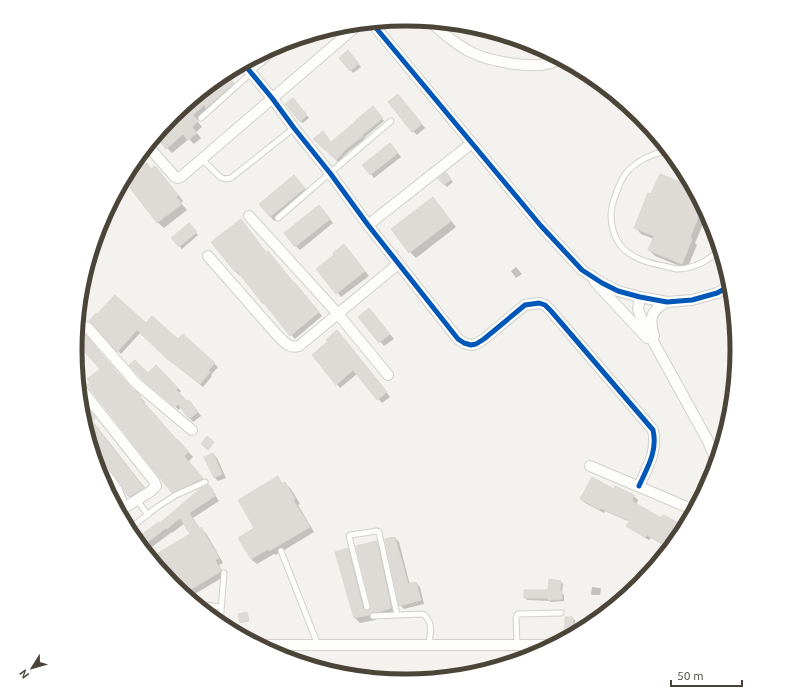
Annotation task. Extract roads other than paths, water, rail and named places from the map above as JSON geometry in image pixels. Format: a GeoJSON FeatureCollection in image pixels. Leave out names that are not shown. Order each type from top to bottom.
{"type":"FeatureCollection","features":[{"type":"Feature","properties":{"kind":"street"},"geometry":{"type":"LineString","coordinates":[[376,28],[541,226],[657,348]]}},
{"type":"Feature","properties":{"kind":"street"},"geometry":{"type":"LineString","coordinates":[[437,28],[468,51],[490,59],[513,64],[537,65],[554,62]]}},
{"type":"Feature","properties":{"kind":"street"},"geometry":{"type":"LineString","coordinates":[[151,149],[178,178],[187,173],[350,31]]}},
{"type":"Feature","properties":{"kind":"street"},"geometry":{"type":"LineString","coordinates":[[255,63],[247,69],[272,98],[398,264],[458,339],[471,345],[476,344],[525,305],[539,303],[552,311],[653,430],[655,446],[639,486]]}},
{"type":"Feature","properties":{"kind":"street"},"geometry":{"type":"LineString","coordinates":[[368,225],[472,143]]}},
{"type":"Feature","properties":{"kind":"street"},"geometry":{"type":"LineString","coordinates":[[249,216],[338,314],[388,375]]}},
{"type":"Feature","properties":{"kind":"street"},"geometry":{"type":"LineString","coordinates":[[208,256],[287,346],[294,347],[299,346],[398,264]]}},
{"type":"Feature","properties":{"kind":"street"},"geometry":{"type":"LineString","coordinates":[[582,270],[618,292],[667,302],[692,300],[717,293],[723,290]]}},
{"type":"Feature","properties":{"kind":"street"},"geometry":{"type":"LineString","coordinates":[[640,297],[638,309],[643,323],[708,440],[713,452]]}},
{"type":"Feature","properties":{"kind":"street"},"geometry":{"type":"LineString","coordinates":[[657,348],[651,325],[652,317],[655,311],[667,302]]}},
{"type":"Feature","properties":{"kind":"street"},"geometry":{"type":"LineString","coordinates":[[82,325],[88,328],[136,383],[192,430]]}},
{"type":"Feature","properties":{"kind":"street"},"geometry":{"type":"LineString","coordinates":[[84,393],[156,486],[151,491],[123,509]]}},
{"type":"Feature","properties":{"kind":"street"},"geometry":{"type":"LineString","coordinates":[[590,466],[687,507]]}},
{"type":"Feature","properties":{"kind":"street"},"geometry":{"type":"LineString","coordinates":[[107,477],[117,490],[121,500],[121,504]]}},
{"type":"Feature","properties":{"kind":"street"},"geometry":{"type":"LineString","coordinates":[[272,645],[539,645]]}},
{"type":"Feature","properties":{"kind":"lane"},"geometry":{"type":"LineString","coordinates":[[201,118],[247,69]]}},
{"type":"Feature","properties":{"kind":"lane"},"geometry":{"type":"LineString","coordinates":[[278,218],[391,121]]}},
{"type":"Feature","properties":{"kind":"lane"},"geometry":{"type":"LineString","coordinates":[[202,159],[220,177],[225,179],[231,178],[294,128]]}},
{"type":"Feature","properties":{"kind":"lane"},"geometry":{"type":"LineString","coordinates":[[663,153],[653,155],[639,162],[627,172],[619,185],[611,214],[612,230],[621,246],[633,256],[649,263],[676,269],[695,266],[715,254]]}},
{"type":"Feature","properties":{"kind":"lane"},"geometry":{"type":"LineString","coordinates":[[133,526],[176,495],[205,482]]}},
{"type":"Feature","properties":{"kind":"lane"},"geometry":{"type":"LineString","coordinates":[[137,500],[148,515]]}},
{"type":"Feature","properties":{"kind":"lane"},"geometry":{"type":"LineString","coordinates":[[367,607],[349,536],[377,531],[379,532],[397,615]]}},
{"type":"Feature","properties":{"kind":"lane"},"geometry":{"type":"LineString","coordinates":[[281,551],[318,645]]}},
{"type":"Feature","properties":{"kind":"lane"},"geometry":{"type":"LineString","coordinates":[[220,616],[224,573]]}},
{"type":"Feature","properties":{"kind":"lane"},"geometry":{"type":"LineString","coordinates":[[206,605],[221,607]]}},
{"type":"Feature","properties":{"kind":"lane"},"geometry":{"type":"LineString","coordinates":[[517,645],[517,615],[561,613]]}},
{"type":"Feature","properties":{"kind":"lane"},"geometry":{"type":"LineString","coordinates":[[373,616],[423,614],[428,618],[431,624],[429,645]]}}]}
